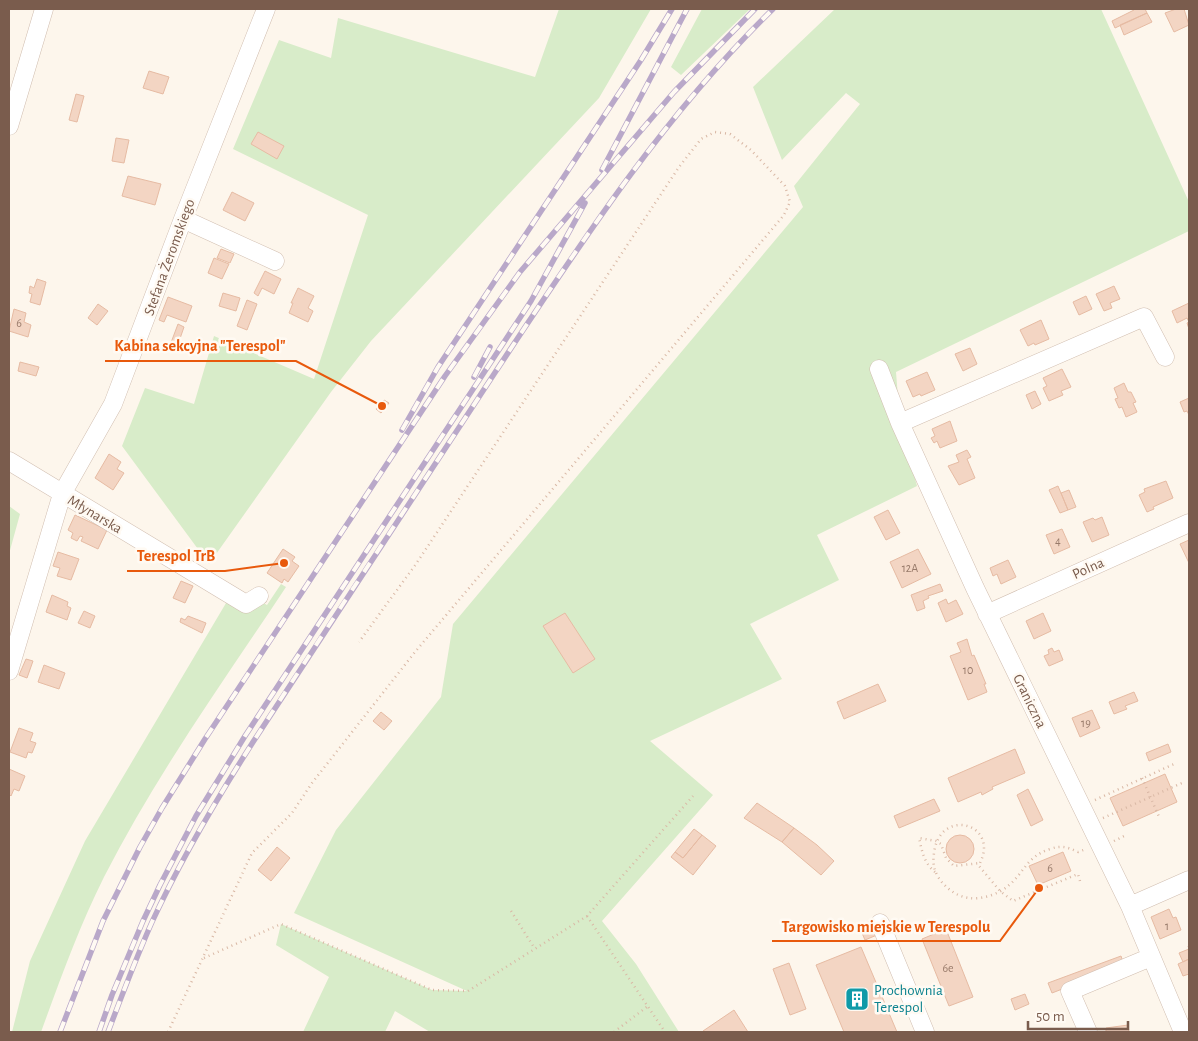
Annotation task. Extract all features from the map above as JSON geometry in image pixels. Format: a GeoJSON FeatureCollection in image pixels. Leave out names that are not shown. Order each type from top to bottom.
{"type":"FeatureCollection","features":[{"type":"Feature","properties":{"kind":"street"},"geometry":{"type":"LineString","coordinates":[[9,126],[44,9]]}},
{"type":"Feature","properties":{"kind":"street","name":"Stefana Żeromskiego"},"geometry":{"type":"LineString","coordinates":[[9,671],[62,494],[114,404],[183,219],[266,9]]}},
{"type":"Feature","properties":{"kind":"street"},"geometry":{"type":"LineString","coordinates":[[183,219],[275,261]]}},
{"type":"Feature","properties":{"kind":"street"},"geometry":{"type":"LineString","coordinates":[[900,423],[1144,317],[1165,357]]}},
{"type":"Feature","properties":{"kind":"street","name":"Graniczna"},"geometry":{"type":"LineString","coordinates":[[879,369],[900,423],[987,614],[1130,906],[1183,1032]]}},
{"type":"Feature","properties":{"kind":"street","name":"Młynarska"},"geometry":{"type":"LineString","coordinates":[[9,461],[246,604],[259,596]]}},
{"type":"Feature","properties":{"kind":"street","name":"Polna"},"geometry":{"type":"LineString","coordinates":[[987,614],[1189,523]]}},
{"type":"Feature","properties":{"kind":"street"},"geometry":{"type":"LineString","coordinates":[[1130,906],[1189,880]]}},
{"type":"Feature","properties":{"kind":"street"},"geometry":{"type":"LineString","coordinates":[[880,923],[925,1032]]}},
{"type":"Feature","properties":{"kind":"street"},"geometry":{"type":"LineString","coordinates":[[1088,1032],[1070,991],[1151,957]]}},
{"type":"Feature","properties":{"kind":"path"},"geometry":{"type":"LineString","coordinates":[[168,1032],[252,853],[292,813],[312,783],[415,652],[784,215],[790,202],[785,186],[751,150],[730,134],[715,132],[701,140],[679,168],[416,564],[359,642]]}},
{"type":"Feature","properties":{"kind":"path"},"geometry":{"type":"LineString","coordinates":[[1089,803],[1174,764]]}},
{"type":"Feature","properties":{"kind":"path"},"geometry":{"type":"LineString","coordinates":[[1142,778],[1160,819]]}},
{"type":"Feature","properties":{"kind":"path"},"geometry":{"type":"LineString","coordinates":[[1090,824],[1182,783]]}},
{"type":"Feature","properties":{"kind":"path"},"geometry":{"type":"LineString","coordinates":[[204,958],[281,924],[432,990],[468,991],[587,916],[693,796]]}},
{"type":"Feature","properties":{"kind":"path"},"geometry":{"type":"LineString","coordinates":[[1080,882],[1078,874],[1013,901],[1000,891],[979,866],[983,854],[983,841],[979,834],[961,824],[950,826],[939,835],[936,841],[933,858],[934,868],[942,883],[958,896],[974,899],[986,897],[1000,891],[1009,886],[1028,862],[1039,853],[1057,846],[1068,847],[1078,852],[1091,846]]}},
{"type":"Feature","properties":{"kind":"path"},"geometry":{"type":"LineString","coordinates":[[1108,844],[1126,835]]}},
{"type":"Feature","properties":{"kind":"path"},"geometry":{"type":"LineString","coordinates":[[937,874],[929,867],[922,854],[919,838],[936,841],[941,844],[946,858],[954,866],[980,862]]}},
{"type":"Feature","properties":{"kind":"path"},"geometry":{"type":"LineString","coordinates":[[511,911],[535,949]]}},
{"type":"Feature","properties":{"kind":"path"},"geometry":{"type":"LineString","coordinates":[[587,916],[664,1032]]}},
{"type":"Feature","properties":{"kind":"path"},"geometry":{"type":"LineString","coordinates":[[614,1032],[648,1006]]}},
{"type":"Feature","properties":{"kind":"green space"},"geometry":{"type":"Polygon","coordinates":[[[559,9],[651,9],[599,98],[371,341],[331,392],[209,564],[122,446],[145,388],[194,404],[214,336],[314,379],[368,215],[233,149],[279,40],[331,58],[338,18],[535,77],[559,9]]]}},
{"type":"Feature","properties":{"kind":"green space"},"geometry":{"type":"Polygon","coordinates":[[[702,9],[750,9],[681,75],[671,67],[702,9]]]}},
{"type":"Feature","properties":{"kind":"green space"},"geometry":{"type":"Polygon","coordinates":[[[835,9],[1101,9],[1189,202],[1189,231],[896,372],[900,423],[917,486],[817,535],[839,580],[750,624],[782,679],[650,741],[713,795],[602,921],[636,964],[679,1032],[430,1032],[395,1011],[385,1032],[303,1032],[329,977],[276,945],[281,924],[432,990],[467,991],[294,913],[336,830],[441,697],[453,624],[803,207],[794,186],[860,104],[846,93],[782,160],[753,87],[835,9]]]}},
{"type":"Feature","properties":{"kind":"green space"},"geometry":{"type":"Polygon","coordinates":[[[9,506],[20,514],[9,554],[9,506]]]}},
{"type":"Feature","properties":{"kind":"green space"},"geometry":{"type":"Polygon","coordinates":[[[281,584],[286,587],[191,729],[124,839],[86,915],[41,1032],[12,1032],[30,961],[85,841],[229,598],[252,611],[258,600],[267,605],[281,584]]]}},
{"type":"Feature","properties":{"kind":"building"},"geometry":{"type":"Polygon","coordinates":[[[1134,9],[1145,9],[1147,13],[1115,28],[1112,21],[1134,9]]]}},
{"type":"Feature","properties":{"kind":"building"},"geometry":{"type":"Polygon","coordinates":[[[1176,9],[1184,9],[1189,25],[1174,32],[1165,13],[1176,9]]]}},
{"type":"Feature","properties":{"kind":"building"},"geometry":{"type":"Polygon","coordinates":[[[1147,13],[1152,22],[1124,35],[1120,25],[1147,13]]]}},
{"type":"Feature","properties":{"kind":"building"},"geometry":{"type":"Polygon","coordinates":[[[149,71],[169,77],[163,94],[143,88],[149,71]]]}},
{"type":"Feature","properties":{"kind":"building"},"geometry":{"type":"Polygon","coordinates":[[[76,94],[84,96],[77,122],[69,120],[76,94]]]}},
{"type":"Feature","properties":{"kind":"building"},"geometry":{"type":"Polygon","coordinates":[[[258,132],[284,146],[277,159],[251,144],[258,132]]]}},
{"type":"Feature","properties":{"kind":"building"},"geometry":{"type":"Polygon","coordinates":[[[116,138],[129,140],[124,163],[112,161],[116,138]]]}},
{"type":"Feature","properties":{"kind":"building"},"geometry":{"type":"Polygon","coordinates":[[[128,176],[161,184],[155,205],[122,196],[128,176]]]}},
{"type":"Feature","properties":{"kind":"building"},"geometry":{"type":"Polygon","coordinates":[[[232,192],[254,203],[245,221],[223,210],[232,192]]]}},
{"type":"Feature","properties":{"kind":"building"},"geometry":{"type":"Polygon","coordinates":[[[221,249],[234,254],[230,263],[217,258],[221,249]]]}},
{"type":"Feature","properties":{"kind":"building"},"geometry":{"type":"Polygon","coordinates":[[[214,258],[229,264],[222,279],[208,273],[214,258]]]}},
{"type":"Feature","properties":{"kind":"building"},"geometry":{"type":"Polygon","coordinates":[[[265,271],[281,279],[274,294],[262,288],[258,296],[254,293],[265,271]]]}},
{"type":"Feature","properties":{"kind":"building"},"geometry":{"type":"Polygon","coordinates":[[[37,279],[46,282],[40,305],[30,302],[32,294],[29,293],[30,286],[34,288],[37,279]]]}},
{"type":"Feature","properties":{"kind":"building"},"geometry":{"type":"Polygon","coordinates":[[[1114,286],[1120,299],[1110,303],[1112,308],[1104,311],[1096,294],[1114,286]]]}},
{"type":"Feature","properties":{"kind":"building"},"geometry":{"type":"Polygon","coordinates":[[[298,288],[314,296],[308,308],[313,311],[308,322],[289,313],[293,303],[291,303],[298,288]]]}},
{"type":"Feature","properties":{"kind":"building"},"geometry":{"type":"Polygon","coordinates":[[[223,293],[240,298],[236,311],[219,306],[223,293]]]}},
{"type":"Feature","properties":{"kind":"building"},"geometry":{"type":"Polygon","coordinates":[[[1086,296],[1092,309],[1079,315],[1073,302],[1086,296]]]}},
{"type":"Feature","properties":{"kind":"building"},"geometry":{"type":"Polygon","coordinates":[[[168,297],[192,306],[186,322],[167,315],[164,322],[159,320],[168,297]]]}},
{"type":"Feature","properties":{"kind":"building"},"geometry":{"type":"Polygon","coordinates":[[[247,300],[257,304],[247,330],[237,326],[247,300]]]}},
{"type":"Feature","properties":{"kind":"building"},"geometry":{"type":"Polygon","coordinates":[[[1189,303],[1189,322],[1187,318],[1177,323],[1172,311],[1189,303]]]}},
{"type":"Feature","properties":{"kind":"building"},"geometry":{"type":"Polygon","coordinates":[[[98,304],[108,311],[97,325],[88,318],[98,304]]]}},
{"type":"Feature","properties":{"kind":"building"},"geometry":{"type":"Polygon","coordinates":[[[14,309],[26,313],[24,322],[31,325],[28,337],[9,331],[14,309]]]}},
{"type":"Feature","properties":{"kind":"building"},"geometry":{"type":"Polygon","coordinates":[[[1041,320],[1049,339],[1028,346],[1020,330],[1041,320]]]}},
{"type":"Feature","properties":{"kind":"building"},"geometry":{"type":"Polygon","coordinates":[[[178,324],[184,327],[176,350],[169,348],[178,324]]]}},
{"type":"Feature","properties":{"kind":"building"},"geometry":{"type":"Polygon","coordinates":[[[970,348],[977,364],[963,371],[955,354],[970,348]]]}},
{"type":"Feature","properties":{"kind":"building"},"geometry":{"type":"Polygon","coordinates":[[[20,362],[39,367],[36,376],[18,371],[20,362]]]}},
{"type":"Feature","properties":{"kind":"building"},"geometry":{"type":"Polygon","coordinates":[[[1062,369],[1071,387],[1061,391],[1063,395],[1049,401],[1043,388],[1047,386],[1043,378],[1062,369]]]}},
{"type":"Feature","properties":{"kind":"building"},"geometry":{"type":"Polygon","coordinates":[[[927,372],[935,390],[913,397],[906,381],[927,372]]]}},
{"type":"Feature","properties":{"kind":"building"},"geometry":{"type":"Polygon","coordinates":[[[1124,383],[1136,402],[1133,403],[1137,412],[1126,417],[1122,407],[1119,408],[1115,399],[1118,398],[1114,388],[1124,383]]]}},
{"type":"Feature","properties":{"kind":"building"},"geometry":{"type":"Polygon","coordinates":[[[1035,391],[1041,404],[1032,409],[1026,395],[1035,391]]]}},
{"type":"Feature","properties":{"kind":"building"},"geometry":{"type":"Polygon","coordinates":[[[1189,398],[1189,415],[1187,411],[1184,412],[1180,402],[1189,398]]]}},
{"type":"Feature","properties":{"kind":"building"},"geometry":{"type":"Polygon","coordinates":[[[384,400],[389,403],[381,413],[376,409],[384,400]]]}},
{"type":"Feature","properties":{"kind":"building"},"geometry":{"type":"Polygon","coordinates":[[[950,421],[957,441],[940,448],[937,441],[934,443],[931,438],[935,436],[932,429],[950,421]]]}},
{"type":"Feature","properties":{"kind":"building"},"geometry":{"type":"Polygon","coordinates":[[[967,450],[971,457],[967,459],[975,478],[959,485],[948,466],[959,462],[956,455],[967,450]]]}},
{"type":"Feature","properties":{"kind":"building"},"geometry":{"type":"Polygon","coordinates":[[[109,454],[121,462],[117,469],[124,473],[113,490],[95,478],[109,454]]]}},
{"type":"Feature","properties":{"kind":"building"},"geometry":{"type":"Polygon","coordinates":[[[1166,481],[1173,498],[1153,507],[1154,509],[1147,512],[1139,495],[1145,492],[1144,489],[1166,481]]]}},
{"type":"Feature","properties":{"kind":"building"},"geometry":{"type":"Polygon","coordinates":[[[1058,486],[1068,510],[1060,513],[1049,490],[1058,486]]]}},
{"type":"Feature","properties":{"kind":"building"},"geometry":{"type":"Polygon","coordinates":[[[1069,490],[1076,507],[1068,510],[1061,493],[1069,490]]]}},
{"type":"Feature","properties":{"kind":"building"},"geometry":{"type":"Polygon","coordinates":[[[888,510],[900,533],[886,540],[874,517],[888,510]]]}},
{"type":"Feature","properties":{"kind":"building"},"geometry":{"type":"Polygon","coordinates":[[[75,515],[107,530],[98,549],[81,541],[83,537],[80,536],[77,541],[71,538],[73,533],[68,530],[75,515]]]}},
{"type":"Feature","properties":{"kind":"building"},"geometry":{"type":"Polygon","coordinates":[[[1102,517],[1109,535],[1092,542],[1083,522],[1102,517]]]}},
{"type":"Feature","properties":{"kind":"building"},"geometry":{"type":"Polygon","coordinates":[[[1062,529],[1070,547],[1054,554],[1046,535],[1062,529]]]}},
{"type":"Feature","properties":{"kind":"building"},"geometry":{"type":"Polygon","coordinates":[[[1189,540],[1189,563],[1180,544],[1189,540]]]}},
{"type":"Feature","properties":{"kind":"building"},"geometry":{"type":"Polygon","coordinates":[[[283,549],[295,557],[292,561],[299,566],[288,582],[284,579],[282,583],[267,573],[283,549]]]}},
{"type":"Feature","properties":{"kind":"building"},"geometry":{"type":"Polygon","coordinates":[[[918,549],[931,574],[902,588],[890,562],[918,549]]]}},
{"type":"Feature","properties":{"kind":"building"},"geometry":{"type":"Polygon","coordinates":[[[58,552],[79,559],[71,580],[57,576],[60,568],[53,566],[58,552]]]}},
{"type":"Feature","properties":{"kind":"building"},"geometry":{"type":"Polygon","coordinates":[[[1008,560],[1016,577],[1001,584],[997,574],[993,576],[990,568],[1008,560]]]}},
{"type":"Feature","properties":{"kind":"building"},"geometry":{"type":"Polygon","coordinates":[[[181,581],[193,586],[185,603],[173,598],[181,581]]]}},
{"type":"Feature","properties":{"kind":"building"},"geometry":{"type":"Polygon","coordinates":[[[940,584],[943,591],[928,596],[929,598],[923,601],[925,608],[917,611],[911,595],[940,584]]]}},
{"type":"Feature","properties":{"kind":"building"},"geometry":{"type":"Polygon","coordinates":[[[52,595],[68,602],[67,606],[71,608],[67,620],[46,612],[52,595]]]}},
{"type":"Feature","properties":{"kind":"building"},"geometry":{"type":"Polygon","coordinates":[[[946,599],[948,604],[956,600],[963,614],[946,622],[938,603],[946,599]]]}},
{"type":"Feature","properties":{"kind":"building"},"geometry":{"type":"Polygon","coordinates":[[[84,611],[95,616],[90,628],[78,623],[84,611]]]}},
{"type":"Feature","properties":{"kind":"building"},"geometry":{"type":"Polygon","coordinates":[[[565,613],[595,659],[573,673],[543,626],[565,613]]]}},
{"type":"Feature","properties":{"kind":"building"},"geometry":{"type":"Polygon","coordinates":[[[1043,613],[1051,631],[1034,639],[1026,621],[1043,613]]]}},
{"type":"Feature","properties":{"kind":"building"},"geometry":{"type":"Polygon","coordinates":[[[188,616],[206,623],[202,633],[180,622],[181,618],[185,620],[188,616]]]}},
{"type":"Feature","properties":{"kind":"building"},"geometry":{"type":"Polygon","coordinates":[[[967,639],[972,656],[974,655],[986,684],[984,684],[987,692],[968,700],[950,656],[961,652],[957,643],[967,639]]]}},
{"type":"Feature","properties":{"kind":"building"},"geometry":{"type":"Polygon","coordinates":[[[1052,648],[1054,652],[1059,650],[1063,660],[1049,666],[1044,656],[1049,654],[1048,650],[1052,648]]]}},
{"type":"Feature","properties":{"kind":"building"},"geometry":{"type":"Polygon","coordinates":[[[26,659],[33,661],[27,678],[19,675],[26,659]]]}},
{"type":"Feature","properties":{"kind":"building"},"geometry":{"type":"Polygon","coordinates":[[[44,665],[65,673],[59,689],[38,682],[44,665]]]}},
{"type":"Feature","properties":{"kind":"building"},"geometry":{"type":"Polygon","coordinates":[[[878,684],[886,701],[844,719],[837,702],[878,684]]]}},
{"type":"Feature","properties":{"kind":"building"},"geometry":{"type":"Polygon","coordinates":[[[1134,692],[1138,701],[1125,706],[1127,709],[1114,714],[1109,702],[1134,692]]]}},
{"type":"Feature","properties":{"kind":"building"},"geometry":{"type":"Polygon","coordinates":[[[1092,710],[1100,728],[1080,737],[1072,718],[1092,710]]]}},
{"type":"Feature","properties":{"kind":"building"},"geometry":{"type":"Polygon","coordinates":[[[381,712],[392,721],[384,730],[373,721],[381,712]]]}},
{"type":"Feature","properties":{"kind":"building"},"geometry":{"type":"Polygon","coordinates":[[[19,728],[33,733],[30,741],[36,743],[32,753],[28,752],[26,758],[10,752],[19,728]]]}},
{"type":"Feature","properties":{"kind":"building"},"geometry":{"type":"Polygon","coordinates":[[[1168,744],[1171,752],[1149,761],[1146,753],[1168,744]]]}},
{"type":"Feature","properties":{"kind":"building"},"geometry":{"type":"Polygon","coordinates":[[[1015,749],[1025,773],[992,787],[993,789],[982,795],[981,792],[958,802],[948,778],[1015,749]]]}},
{"type":"Feature","properties":{"kind":"building"},"geometry":{"type":"Polygon","coordinates":[[[9,769],[25,776],[19,791],[14,789],[11,796],[9,794],[9,769]]]}},
{"type":"Feature","properties":{"kind":"building"},"geometry":{"type":"Polygon","coordinates":[[[1165,774],[1177,802],[1123,826],[1110,798],[1165,774]]]}},
{"type":"Feature","properties":{"kind":"building"},"geometry":{"type":"Polygon","coordinates":[[[1028,789],[1043,820],[1031,826],[1017,795],[1028,789]]]}},
{"type":"Feature","properties":{"kind":"building"},"geometry":{"type":"Polygon","coordinates":[[[934,799],[940,811],[899,828],[894,816],[934,799]]]}},
{"type":"Feature","properties":{"kind":"building"},"geometry":{"type":"Polygon","coordinates":[[[757,803],[794,828],[782,842],[744,818],[757,803]]]}},
{"type":"Feature","properties":{"kind":"building"},"geometry":{"type":"Polygon","coordinates":[[[794,828],[817,845],[834,861],[821,875],[782,842],[794,828]]]}},
{"type":"Feature","properties":{"kind":"building"},"geometry":{"type":"Polygon","coordinates":[[[694,829],[702,835],[683,858],[675,852],[694,829]]]}},
{"type":"Feature","properties":{"kind":"building"},"geometry":{"type":"Polygon","coordinates":[[[702,835],[716,846],[693,875],[671,857],[675,852],[683,858],[702,835]]]}},
{"type":"Feature","properties":{"kind":"building"},"geometry":{"type":"Polygon","coordinates":[[[960,835],[970,839],[974,849],[970,859],[960,863],[950,859],[946,849],[950,839],[960,835]]]}},
{"type":"Feature","properties":{"kind":"building"},"geometry":{"type":"Polygon","coordinates":[[[277,847],[290,858],[271,881],[258,870],[277,847]]]}},
{"type":"Feature","properties":{"kind":"building"},"geometry":{"type":"Polygon","coordinates":[[[1063,852],[1071,871],[1038,885],[1029,866],[1063,852]]]}},
{"type":"Feature","properties":{"kind":"building"},"geometry":{"type":"Polygon","coordinates":[[[1169,909],[1173,918],[1176,917],[1181,930],[1160,939],[1151,917],[1169,909]]]}},
{"type":"Feature","properties":{"kind":"building"},"geometry":{"type":"Polygon","coordinates":[[[871,921],[877,935],[865,940],[859,926],[871,921]]]}},
{"type":"Feature","properties":{"kind":"building"},"geometry":{"type":"Polygon","coordinates":[[[946,929],[973,997],[949,1006],[922,939],[946,929]]]}},
{"type":"Feature","properties":{"kind":"building","name":"Prochownia Terespol"},"geometry":{"type":"Polygon","coordinates":[[[861,947],[897,1032],[844,1032],[816,965],[861,947]]]}},
{"type":"Feature","properties":{"kind":"building"},"geometry":{"type":"Polygon","coordinates":[[[1189,949],[1189,959],[1183,962],[1179,953],[1189,949]]]}},
{"type":"Feature","properties":{"kind":"building"},"geometry":{"type":"Polygon","coordinates":[[[1121,956],[1124,965],[1052,993],[1048,983],[1121,956]]]}},
{"type":"Feature","properties":{"kind":"building"},"geometry":{"type":"Polygon","coordinates":[[[1189,959],[1189,974],[1183,976],[1178,964],[1189,959]]]}},
{"type":"Feature","properties":{"kind":"building"},"geometry":{"type":"Polygon","coordinates":[[[789,963],[806,1009],[790,1015],[773,969],[789,963]]]}},
{"type":"Feature","properties":{"kind":"building"},"geometry":{"type":"Polygon","coordinates":[[[1025,994],[1029,1004],[1015,1010],[1011,999],[1025,994]]]}},
{"type":"Feature","properties":{"kind":"building"},"geometry":{"type":"Polygon","coordinates":[[[734,1010],[748,1032],[703,1031],[734,1010]]]}},
{"type":"Feature","properties":{"kind":"building"},"geometry":{"type":"Polygon","coordinates":[[[1128,1025],[1129,1032],[1106,1032],[1106,1028],[1128,1025]]]}},
{"type":"Feature","properties":{"kind":"railway"},"geometry":{"type":"LineString","coordinates":[[402,430],[438,367],[641,60],[672,9]]}},
{"type":"Feature","properties":{"kind":"railway"},"geometry":{"type":"LineString","coordinates":[[602,170],[687,9]]}},
{"type":"Feature","properties":{"kind":"railway"},"geometry":{"type":"LineString","coordinates":[[60,1032],[103,921],[162,808],[205,739],[445,376],[520,272],[674,92],[755,9]]}},
{"type":"Feature","properties":{"kind":"railway"},"geometry":{"type":"LineString","coordinates":[[108,1032],[129,977],[163,899],[200,830],[253,742],[559,276],[625,182],[695,93],[773,9]]}},
{"type":"Feature","properties":{"kind":"railway"},"geometry":{"type":"LineString","coordinates":[[99,1032],[112,995],[143,921],[196,816],[245,736],[531,301],[585,203]]}},
{"type":"Feature","properties":{"kind":"railway"},"geometry":{"type":"LineString","coordinates":[[474,377],[490,347]]}},
{"type":"Feature","properties":{"kind":"place","name":"Kabina sekcyjna \"Terespol\""},"geometry":{"type":"Point","coordinates":[382,406]}},
{"type":"Feature","properties":{"kind":"place","name":"Terespol TrB"},"geometry":{"type":"Point","coordinates":[284,563]}},
{"type":"Feature","properties":{"kind":"place","name":"Targowisko miejskie w Terespolu"},"geometry":{"type":"Point","coordinates":[1039,888]}},
{"type":"Feature","properties":{"kind":"place","name":"Prochownia Terespol"},"geometry":{"type":"Point","coordinates":[857,999]}}]}
